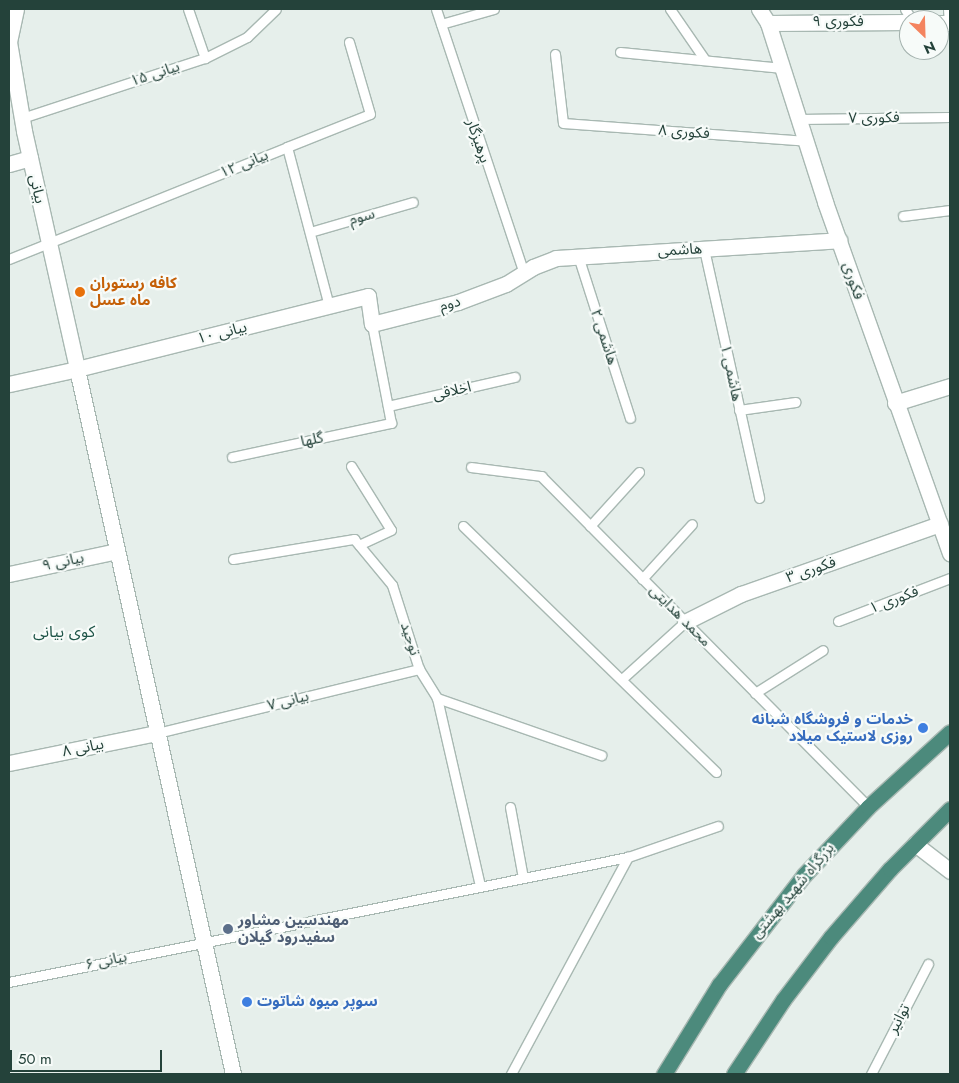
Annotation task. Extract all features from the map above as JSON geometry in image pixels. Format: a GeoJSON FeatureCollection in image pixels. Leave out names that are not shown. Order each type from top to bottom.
{"type":"FeatureCollection","features":[{"type":"Feature","properties":{"kind":"highway","name":"بزرگراه شهید بهشتی"},"geometry":{"type":"LineString","coordinates":[[664,1074],[708,1002],[760,929],[804,875],[868,807],[950,732]]}},
{"type":"Feature","properties":{"kind":"highway"},"geometry":{"type":"LineString","coordinates":[[734,1074],[819,952],[915,844],[950,809]]}},
{"type":"Feature","properties":{"kind":"street","name":"بیانی"},"geometry":{"type":"LineString","coordinates":[[16,9],[9,42],[30,158],[233,1074]]}},
{"type":"Feature","properties":{"kind":"street","name":"فکوری"},"geometry":{"type":"LineString","coordinates":[[759,9],[768,23],[894,403],[950,553]]}},
{"type":"Feature","properties":{"kind":"street","name":"فکوری ۹"},"geometry":{"type":"LineString","coordinates":[[768,23],[899,22]]}},
{"type":"Feature","properties":{"kind":"street"},"geometry":{"type":"LineString","coordinates":[[9,164],[30,158]]}},
{"type":"Feature","properties":{"kind":"street","name":"هاشمی"},"geometry":{"type":"LineString","coordinates":[[524,273],[556,258],[839,240]]}},
{"type":"Feature","properties":{"kind":"street","name":"دوم"},"geometry":{"type":"LineString","coordinates":[[372,324],[458,302],[506,284],[524,273]]}},
{"type":"Feature","properties":{"kind":"street","name":"بیانی ۱۰"},"geometry":{"type":"LineString","coordinates":[[9,384],[368,296],[372,324]]}},
{"type":"Feature","properties":{"kind":"street"},"geometry":{"type":"LineString","coordinates":[[894,403],[950,386]]}},
{"type":"Feature","properties":{"kind":"street","name":"فکوری ۳"},"geometry":{"type":"LineString","coordinates":[[685,622],[740,594],[940,524]]}},
{"type":"Feature","properties":{"kind":"street","name":"بیانی ۹"},"geometry":{"type":"LineString","coordinates":[[9,574],[117,551]]}},
{"type":"Feature","properties":{"kind":"street","name":"بیانی ۸"},"geometry":{"type":"LineString","coordinates":[[9,763],[157,733]]}},
{"type":"Feature","properties":{"kind":"street"},"geometry":{"type":"LineString","coordinates":[[915,844],[950,871]]}},
{"type":"Feature","properties":{"kind":"lane"},"geometry":{"type":"LineString","coordinates":[[188,9],[205,58]]}},
{"type":"Feature","properties":{"kind":"lane","name":"بیانی ۱۵"},"geometry":{"type":"LineString","coordinates":[[22,118],[205,58],[248,37],[276,9]]}},
{"type":"Feature","properties":{"kind":"lane","name":"پرهیزگار"},"geometry":{"type":"LineString","coordinates":[[436,9],[524,273]]}},
{"type":"Feature","properties":{"kind":"lane"},"geometry":{"type":"LineString","coordinates":[[441,24],[494,9]]}},
{"type":"Feature","properties":{"kind":"lane"},"geometry":{"type":"LineString","coordinates":[[670,9],[705,60]]}},
{"type":"Feature","properties":{"kind":"lane"},"geometry":{"type":"LineString","coordinates":[[287,147],[370,114],[349,42]]}},
{"type":"Feature","properties":{"kind":"lane"},"geometry":{"type":"LineString","coordinates":[[620,52],[782,68]]}},
{"type":"Feature","properties":{"kind":"lane","name":"فکوری ۸"},"geometry":{"type":"LineString","coordinates":[[555,54],[563,123],[806,141]]}},
{"type":"Feature","properties":{"kind":"lane","name":"فکوری ۷"},"geometry":{"type":"LineString","coordinates":[[799,119],[950,118]]}},
{"type":"Feature","properties":{"kind":"lane","name":"بیانی ۱۲"},"geometry":{"type":"LineString","coordinates":[[9,259],[287,147],[329,306]]}},
{"type":"Feature","properties":{"kind":"lane","name":"سوم"},"geometry":{"type":"LineString","coordinates":[[310,232],[413,202]]}},
{"type":"Feature","properties":{"kind":"lane"},"geometry":{"type":"LineString","coordinates":[[903,216],[950,210]]}},
{"type":"Feature","properties":{"kind":"lane","name":"هاشمی ۱"},"geometry":{"type":"LineString","coordinates":[[704,248],[759,498]]}},
{"type":"Feature","properties":{"kind":"lane","name":"هاشمی ۲"},"geometry":{"type":"LineString","coordinates":[[578,256],[630,418]]}},
{"type":"Feature","properties":{"kind":"lane"},"geometry":{"type":"LineString","coordinates":[[372,324],[388,406]]}},
{"type":"Feature","properties":{"kind":"lane","name":"اخلاقی"},"geometry":{"type":"LineString","coordinates":[[388,406],[515,377]]}},
{"type":"Feature","properties":{"kind":"lane"},"geometry":{"type":"LineString","coordinates":[[740,410],[795,402]]}},
{"type":"Feature","properties":{"kind":"lane","name":"گلها"},"geometry":{"type":"LineString","coordinates":[[232,457],[391,423],[388,406]]}},
{"type":"Feature","properties":{"kind":"lane"},"geometry":{"type":"LineString","coordinates":[[234,559],[354,539],[359,545],[391,530],[351,466]]}},
{"type":"Feature","properties":{"kind":"lane","name":"محمد هدایتی"},"geometry":{"type":"LineString","coordinates":[[471,467],[541,476],[868,807]]}},
{"type":"Feature","properties":{"kind":"lane"},"geometry":{"type":"LineString","coordinates":[[590,526],[639,472]]}},
{"type":"Feature","properties":{"kind":"lane"},"geometry":{"type":"LineString","coordinates":[[642,579],[692,524]]}},
{"type":"Feature","properties":{"kind":"lane"},"geometry":{"type":"LineString","coordinates":[[463,526],[623,678],[716,772]]}},
{"type":"Feature","properties":{"kind":"lane","name":"توحید"},"geometry":{"type":"LineString","coordinates":[[359,545],[392,584],[419,669],[437,698],[480,886]]}},
{"type":"Feature","properties":{"kind":"lane","name":"فکوری ۱"},"geometry":{"type":"LineString","coordinates":[[838,621],[950,578]]}},
{"type":"Feature","properties":{"kind":"lane"},"geometry":{"type":"LineString","coordinates":[[623,678],[685,622]]}},
{"type":"Feature","properties":{"kind":"lane"},"geometry":{"type":"LineString","coordinates":[[755,693],[823,650]]}},
{"type":"Feature","properties":{"kind":"lane","name":"بیانی ۷"},"geometry":{"type":"LineString","coordinates":[[157,733],[419,669]]}},
{"type":"Feature","properties":{"kind":"lane"},"geometry":{"type":"LineString","coordinates":[[437,698],[601,755]]}},
{"type":"Feature","properties":{"kind":"lane"},"geometry":{"type":"LineString","coordinates":[[510,807],[523,878]]}},
{"type":"Feature","properties":{"kind":"lane","name":"بیانی ۶"},"geometry":{"type":"LineString","coordinates":[[9,982],[203,941],[628,857],[718,826]]}},
{"type":"Feature","properties":{"kind":"lane"},"geometry":{"type":"LineString","coordinates":[[511,1074],[628,857]]}},
{"type":"Feature","properties":{"kind":"lane","name":"توانیر"},"geometry":{"type":"LineString","coordinates":[[871,1074],[928,964]]}},
{"type":"Feature","properties":{"kind":"place","name":"کافه رستوران ماه عسل"},"geometry":{"type":"Point","coordinates":[80,292]}},
{"type":"Feature","properties":{"kind":"place","name":"خدمات و فروشگاه شبانه روزی لاستیک میلاد"},"geometry":{"type":"Point","coordinates":[923,728]}},
{"type":"Feature","properties":{"kind":"place","name":"مهندسین مشاور سفیدرود گیلان"},"geometry":{"type":"Point","coordinates":[228,929]}},
{"type":"Feature","properties":{"kind":"place","name":"سوپر میوه شاتوت"},"geometry":{"type":"Point","coordinates":[247,1002]}},
{"type":"Feature","properties":{"kind":"district","name":"کوی بیانی"},"geometry":{"type":"Point","coordinates":[64,632]}}]}
